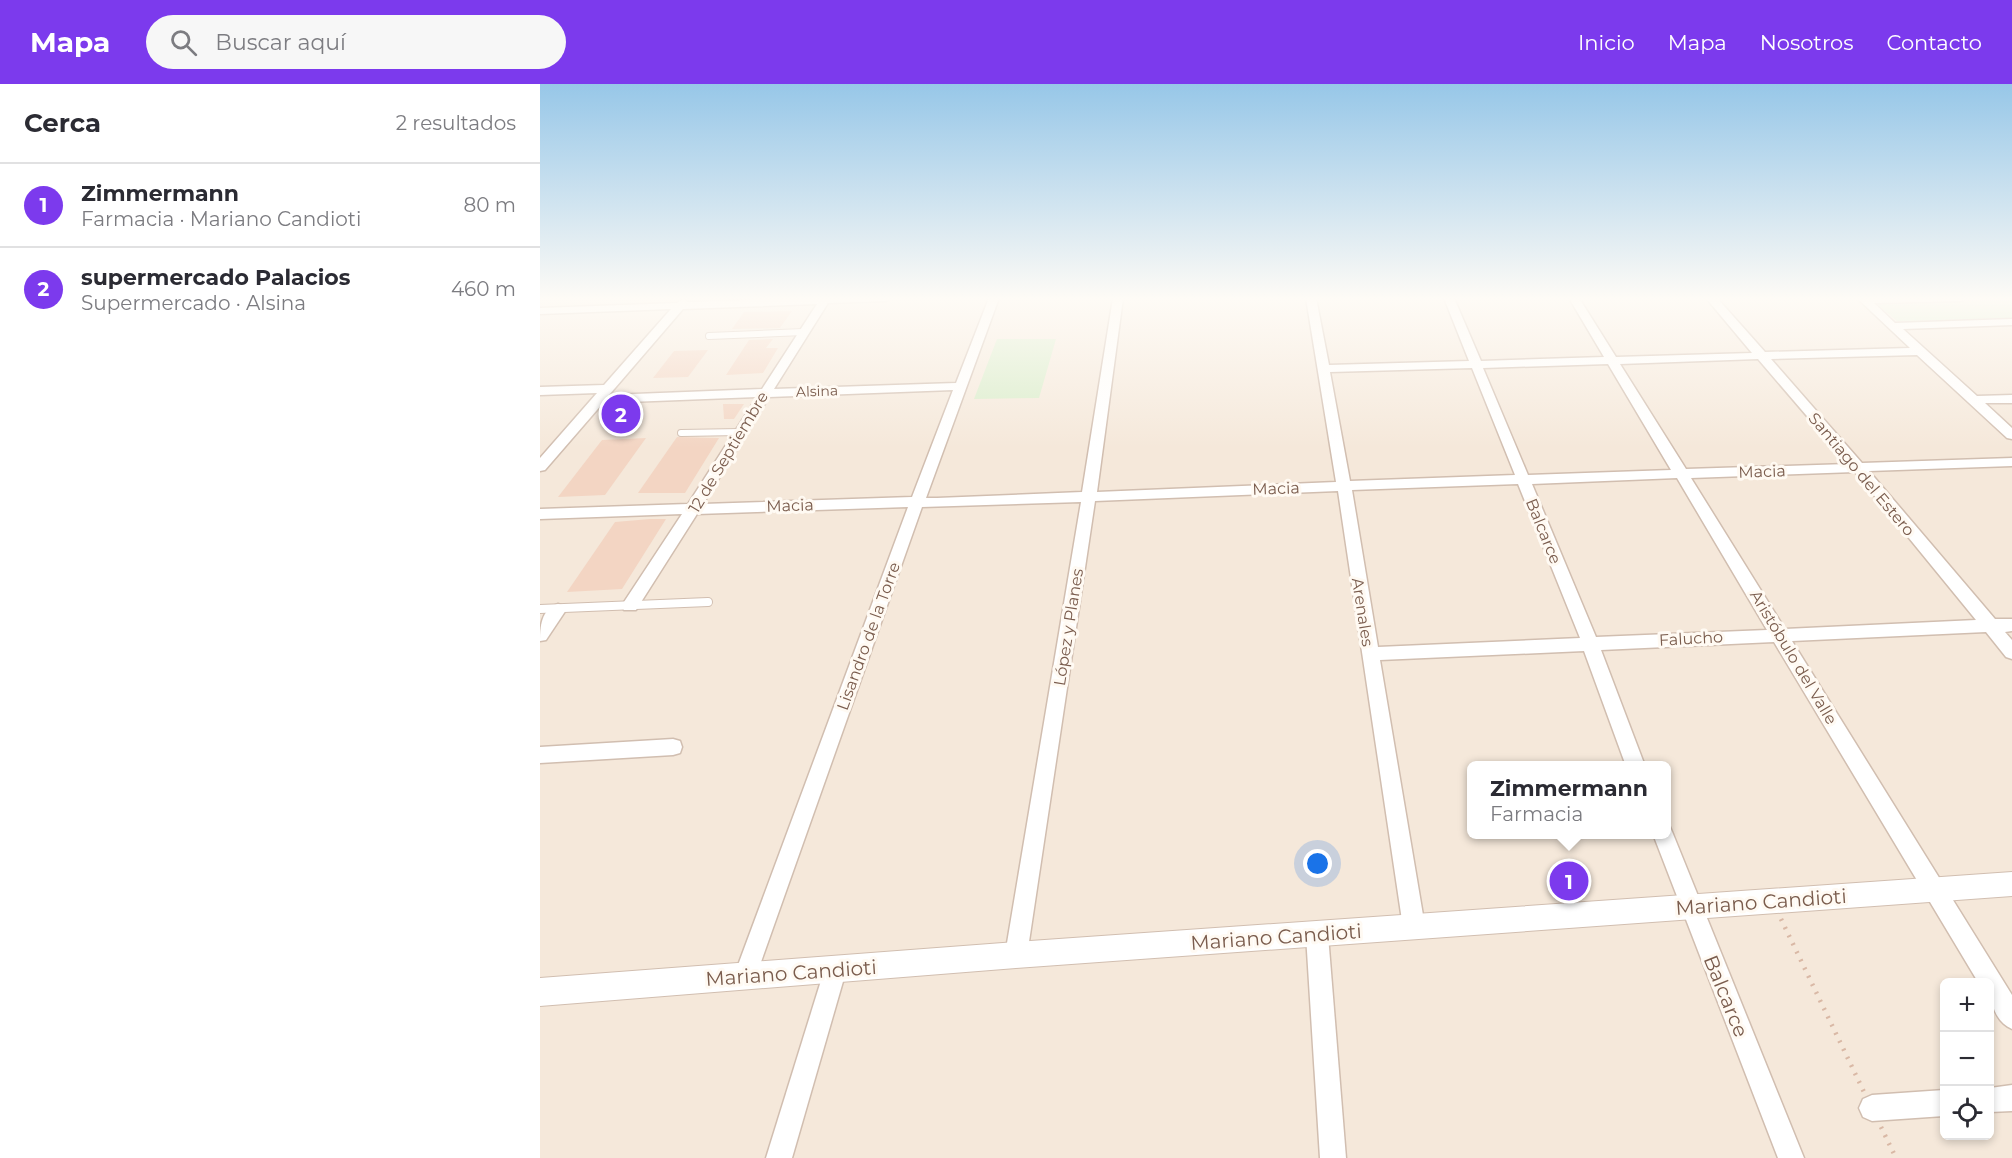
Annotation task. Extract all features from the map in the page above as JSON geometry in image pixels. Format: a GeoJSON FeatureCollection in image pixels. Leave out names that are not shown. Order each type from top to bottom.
{"type":"FeatureCollection","features":[{"type":"Feature","properties":{"kind":"street"},"geometry":{"type":"LineString","coordinates":[[540,467],[546,453],[605,394],[644,348]]}},
{"type":"Feature","properties":{"kind":"street","name":"12 de Septiembre"},"geometry":{"type":"LineString","coordinates":[[630,606],[695,508],[793,348]]}},
{"type":"Feature","properties":{"kind":"street","name":"Lisandro de la Torre"},"geometry":{"type":"LineString","coordinates":[[745,976],[917,502],[976,348]]}},
{"type":"Feature","properties":{"kind":"street","name":"López y Planes"},"geometry":{"type":"LineString","coordinates":[[1016,956],[1111,348]]}},
{"type":"Feature","properties":{"kind":"street","name":"Arenales"},"geometry":{"type":"LineString","coordinates":[[1320,348],[1414,927]]}},
{"type":"Feature","properties":{"kind":"street","name":"Balcarce"},"geometry":{"type":"LineString","coordinates":[[1469,348],[1590,644],[1634,761]]}},
{"type":"Feature","properties":{"kind":"street","name":"Aristóbulo del Valle"},"geometry":{"type":"LineString","coordinates":[[1606,348],[2012,1017]]}},
{"type":"Feature","properties":{"kind":"street","name":"Santiago del Estero"},"geometry":{"type":"LineString","coordinates":[[1754,348],[2012,652]]}},
{"type":"Feature","properties":{"kind":"street"},"geometry":{"type":"LineString","coordinates":[[1917,348],[2012,435]]}},
{"type":"Feature","properties":{"kind":"street"},"geometry":{"type":"LineString","coordinates":[[1324,369],[1920,351]]}},
{"type":"Feature","properties":{"kind":"street","name":"Alsina"},"geometry":{"type":"LineString","coordinates":[[540,391],[605,394],[764,393],[962,386]]}},
{"type":"Feature","properties":{"kind":"street"},"geometry":{"type":"LineString","coordinates":[[1975,400],[2012,399]]}},
{"type":"Feature","properties":{"kind":"street","name":"Macia"},"geometry":{"type":"LineString","coordinates":[[540,514],[938,503],[2012,462]]}},
{"type":"Feature","properties":{"kind":"street"},"geometry":{"type":"LineString","coordinates":[[540,634],[558,610]]}},
{"type":"Feature","properties":{"kind":"street","name":"Falucho"},"geometry":{"type":"LineString","coordinates":[[1370,654],[2012,625]]}},
{"type":"Feature","properties":{"kind":"street"},"geometry":{"type":"LineString","coordinates":[[540,755],[673,747]]}},
{"type":"Feature","properties":{"kind":"street","name":"Balcarce"},"geometry":{"type":"LineString","coordinates":[[1665,839],[1791,1158]]}},
{"type":"Feature","properties":{"kind":"street","name":"Mariano Candioti"},"geometry":{"type":"LineString","coordinates":[[540,992],[2012,884]]}},
{"type":"Feature","properties":{"kind":"street"},"geometry":{"type":"LineString","coordinates":[[1317,935],[1333,1158]]}},
{"type":"Feature","properties":{"kind":"street"},"geometry":{"type":"LineString","coordinates":[[779,1158],[835,971]]}},
{"type":"Feature","properties":{"kind":"street"},"geometry":{"type":"LineString","coordinates":[[1994,1100],[2012,1098]]}},
{"type":"Feature","properties":{"kind":"street"},"geometry":{"type":"LineString","coordinates":[[1872,1108],[1940,1103]]}},
{"type":"Feature","properties":{"kind":"lane"},"geometry":{"type":"LineString","coordinates":[[681,433],[740,432]]}},
{"type":"Feature","properties":{"kind":"lane"},"geometry":{"type":"LineString","coordinates":[[540,609],[708,602]]}},
{"type":"Feature","properties":{"kind":"path"},"geometry":{"type":"LineString","coordinates":[[1772,901],[1896,1158]]}},
{"type":"Feature","properties":{"kind":"shaded area"},"geometry":{"type":"Polygon","coordinates":[[[540,348],[2012,348],[2012,1158],[540,1158],[540,348]]]}},
{"type":"Feature","properties":{"kind":"green space"},"geometry":{"type":"Polygon","coordinates":[[[994,348],[1053,348],[1039,398],[974,399],[994,348]]]}},
{"type":"Feature","properties":{"kind":"building"},"geometry":{"type":"Polygon","coordinates":[[[744,348],[778,348],[763,373],[726,375],[744,348]]]}},
{"type":"Feature","properties":{"kind":"building"},"geometry":{"type":"Polygon","coordinates":[[[708,350],[688,377],[653,378],[674,351],[708,350]]]}},
{"type":"Feature","properties":{"kind":"building"},"geometry":{"type":"Polygon","coordinates":[[[723,404],[744,404],[734,419],[724,419],[723,404]]]}},
{"type":"Feature","properties":{"kind":"building"},"geometry":{"type":"Polygon","coordinates":[[[677,437],[719,438],[685,493],[638,493],[677,437]]]}},
{"type":"Feature","properties":{"kind":"building"},"geometry":{"type":"Polygon","coordinates":[[[646,438],[605,495],[558,497],[602,440],[646,438]]]}},
{"type":"Feature","properties":{"kind":"building"},"geometry":{"type":"Polygon","coordinates":[[[666,519],[622,589],[567,592],[615,522],[666,519]]]}},
{"type":"Feature","properties":{"kind":"place","name":"supermercado Palacios"},"geometry":{"type":"Point","coordinates":[621,414]}},
{"type":"Feature","properties":{"kind":"place","name":"Zimmermann"},"geometry":{"type":"Point","coordinates":[1569,881]}}]}
